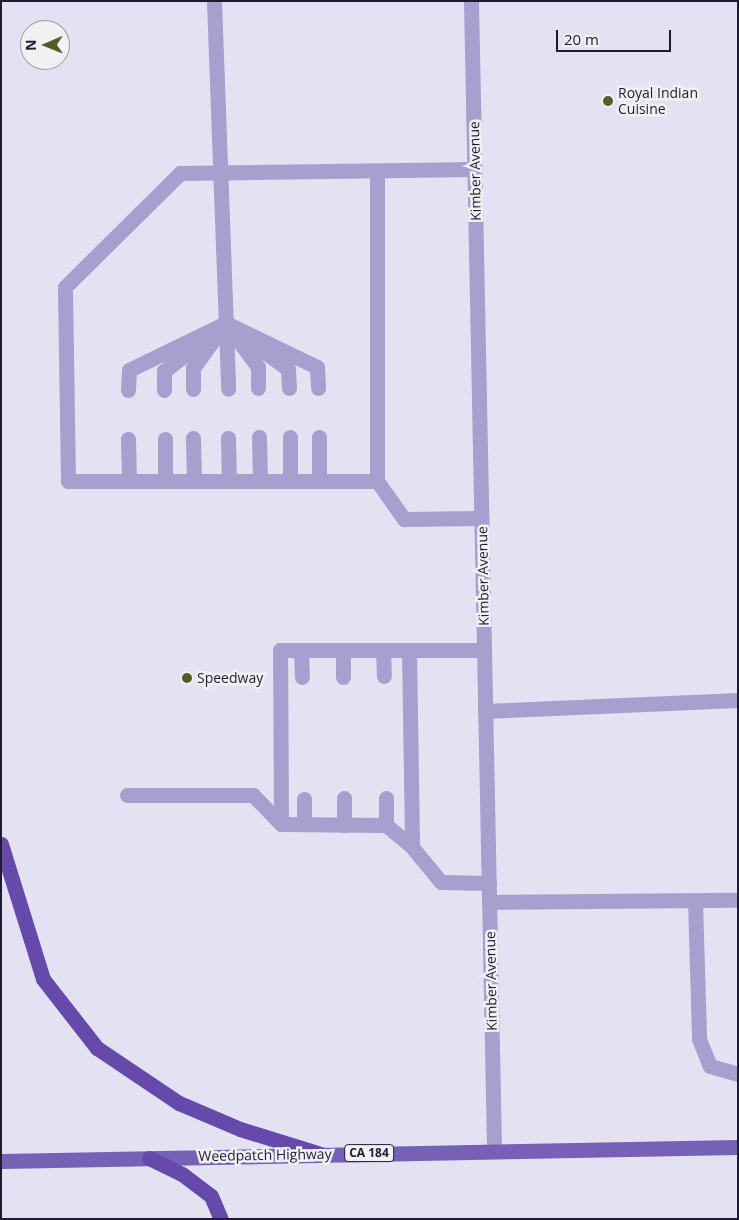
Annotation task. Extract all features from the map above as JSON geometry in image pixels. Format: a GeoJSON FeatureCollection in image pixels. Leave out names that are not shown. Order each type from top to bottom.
{"type":"FeatureCollection","features":[{"type":"Feature","properties":{"kind":"highway"},"geometry":{"type":"LineString","coordinates":[[1,844],[43,979],[97,1048],[179,1103],[240,1129],[321,1154]]}},
{"type":"Feature","properties":{"kind":"highway"},"geometry":{"type":"LineString","coordinates":[[149,1158],[182,1174],[211,1196],[221,1219]]}},
{"type":"Feature","properties":{"kind":"main road","name":"Weedpatch Highway"},"geometry":{"type":"LineString","coordinates":[[1,1161],[738,1148]]}},
{"type":"Feature","properties":{"kind":"street"},"geometry":{"type":"LineString","coordinates":[[214,1],[228,389]]}},
{"type":"Feature","properties":{"kind":"street","name":"Kimber Avenue"},"geometry":{"type":"LineString","coordinates":[[471,1],[494,1151]]}},
{"type":"Feature","properties":{"kind":"street"},"geometry":{"type":"LineString","coordinates":[[377,481],[68,481],[65,287],[180,173],[475,168]]}},
{"type":"Feature","properties":{"kind":"street"},"geometry":{"type":"LineString","coordinates":[[377,171],[377,481],[404,519],[481,518]]}},
{"type":"Feature","properties":{"kind":"street"},"geometry":{"type":"LineString","coordinates":[[226,324],[288,369],[289,388]]}},
{"type":"Feature","properties":{"kind":"street"},"geometry":{"type":"LineString","coordinates":[[226,324],[317,367],[318,388]]}},
{"type":"Feature","properties":{"kind":"street"},"geometry":{"type":"LineString","coordinates":[[226,324],[258,368],[258,388]]}},
{"type":"Feature","properties":{"kind":"street"},"geometry":{"type":"LineString","coordinates":[[193,389],[193,368],[226,324]]}},
{"type":"Feature","properties":{"kind":"street"},"geometry":{"type":"LineString","coordinates":[[128,390],[128,370],[226,324]]}},
{"type":"Feature","properties":{"kind":"street"},"geometry":{"type":"LineString","coordinates":[[164,390],[164,371],[226,324]]}},
{"type":"Feature","properties":{"kind":"street"},"geometry":{"type":"LineString","coordinates":[[259,437],[260,481]]}},
{"type":"Feature","properties":{"kind":"street"},"geometry":{"type":"LineString","coordinates":[[290,437],[290,481]]}},
{"type":"Feature","properties":{"kind":"street"},"geometry":{"type":"LineString","coordinates":[[319,437],[319,481]]}},
{"type":"Feature","properties":{"kind":"street"},"geometry":{"type":"LineString","coordinates":[[193,438],[194,481]]}},
{"type":"Feature","properties":{"kind":"street"},"geometry":{"type":"LineString","coordinates":[[228,438],[229,481]]}},
{"type":"Feature","properties":{"kind":"street"},"geometry":{"type":"LineString","coordinates":[[128,439],[128,481]]}},
{"type":"Feature","properties":{"kind":"street"},"geometry":{"type":"LineString","coordinates":[[165,439],[165,480]]}},
{"type":"Feature","properties":{"kind":"street"},"geometry":{"type":"LineString","coordinates":[[281,824],[280,650],[484,650]]}},
{"type":"Feature","properties":{"kind":"street"},"geometry":{"type":"LineString","coordinates":[[301,650],[302,677]]}},
{"type":"Feature","properties":{"kind":"street"},"geometry":{"type":"LineString","coordinates":[[343,677],[344,650]]}},
{"type":"Feature","properties":{"kind":"street"},"geometry":{"type":"LineString","coordinates":[[382,650],[384,676]]}},
{"type":"Feature","properties":{"kind":"street"},"geometry":{"type":"LineString","coordinates":[[409,650],[412,847]]}},
{"type":"Feature","properties":{"kind":"street"},"geometry":{"type":"LineString","coordinates":[[486,711],[738,700]]}},
{"type":"Feature","properties":{"kind":"street"},"geometry":{"type":"LineString","coordinates":[[127,795],[252,795],[281,824],[386,825],[412,847],[441,882],[489,883]]}},
{"type":"Feature","properties":{"kind":"street"},"geometry":{"type":"LineString","coordinates":[[304,798],[304,824]]}},
{"type":"Feature","properties":{"kind":"street"},"geometry":{"type":"LineString","coordinates":[[344,798],[344,824]]}},
{"type":"Feature","properties":{"kind":"street"},"geometry":{"type":"LineString","coordinates":[[386,798],[386,825]]}},
{"type":"Feature","properties":{"kind":"street"},"geometry":{"type":"LineString","coordinates":[[489,902],[738,900]]}},
{"type":"Feature","properties":{"kind":"street"},"geometry":{"type":"LineString","coordinates":[[695,901],[699,1039],[710,1066],[738,1074]]}},
{"type":"Feature","properties":{"kind":"place","name":"Royal Indian Cuisine"},"geometry":{"type":"Point","coordinates":[608,101]}},
{"type":"Feature","properties":{"kind":"place","name":"Speedway"},"geometry":{"type":"Point","coordinates":[187,678]}}]}
